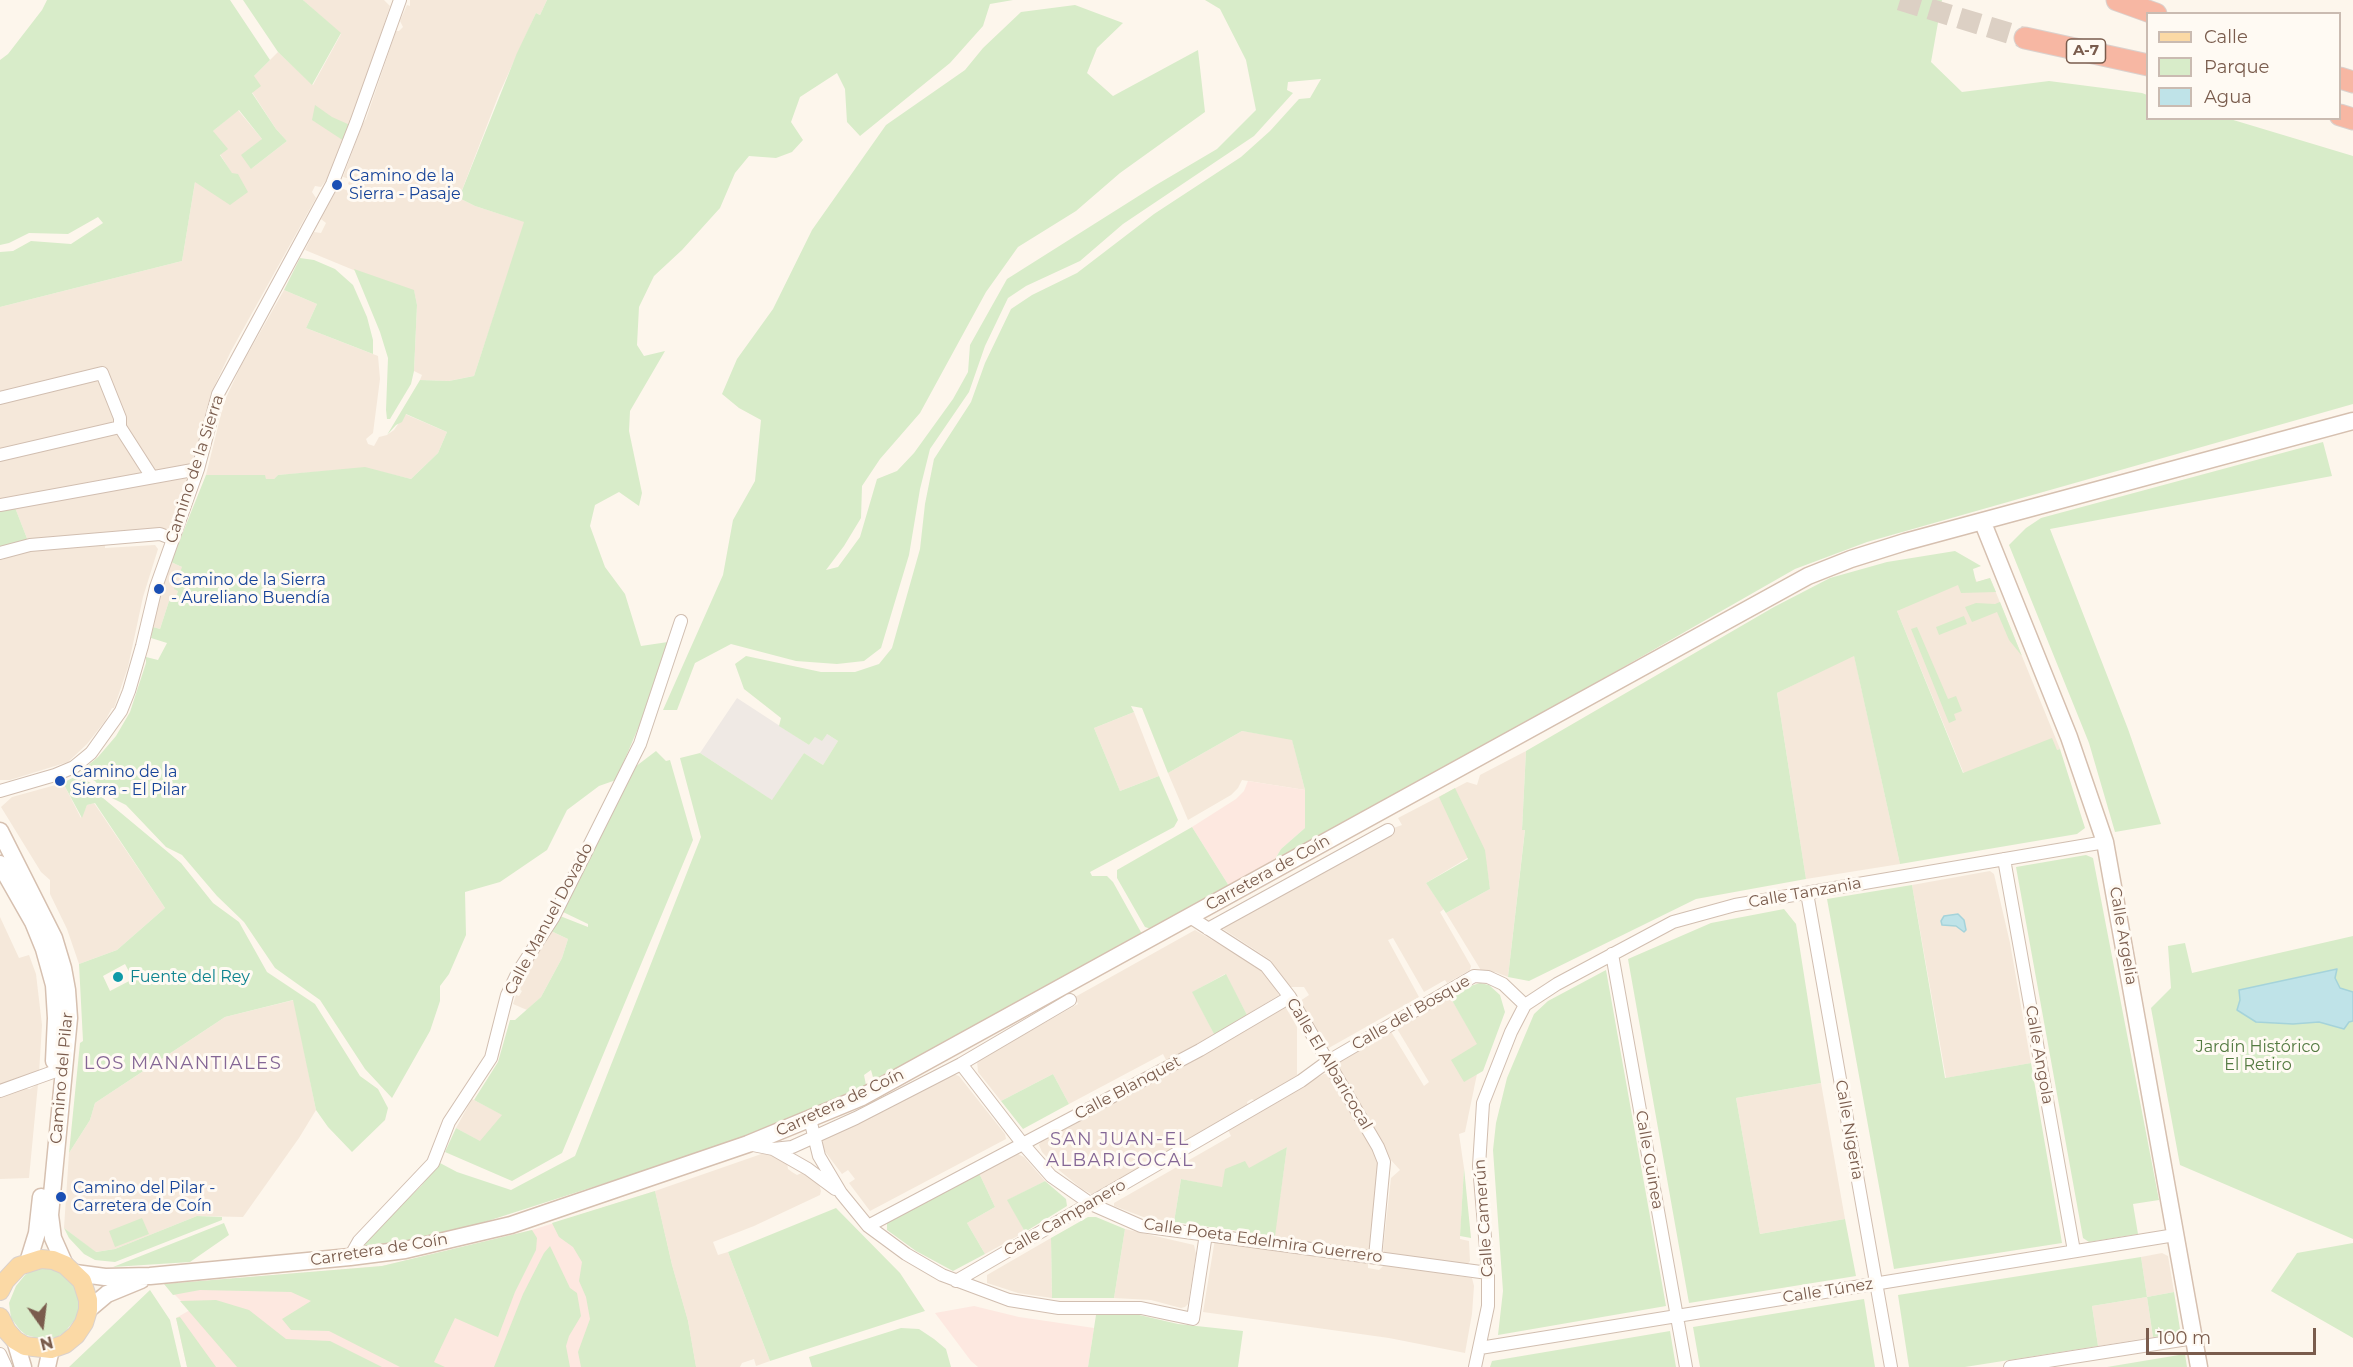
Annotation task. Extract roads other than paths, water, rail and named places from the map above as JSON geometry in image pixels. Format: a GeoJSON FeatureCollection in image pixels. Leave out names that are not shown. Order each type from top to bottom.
{"type":"FeatureCollection","features":[{"type":"Feature","properties":{"kind":"highway"},"geometry":{"type":"LineString","coordinates":[[2118,0],[2151,12]]}},
{"type":"Feature","properties":{"kind":"highway","name":"A-7"},"geometry":{"type":"LineString","coordinates":[[2025,38],[2146,65]]}},
{"type":"Feature","properties":{"kind":"main road"},"geometry":{"type":"LineString","coordinates":[[0,1320],[15,1340],[25,1346],[51,1349],[65,1344],[76,1335],[84,1323],[88,1310],[86,1290],[70,1269],[53,1260],[41,1259],[19,1266],[1,1287]]}},
{"type":"Feature","properties":{"kind":"street","name":"Camino de la Sierra"},"geometry":{"type":"LineString","coordinates":[[0,791],[74,767],[91,753],[121,711],[129,691],[156,587],[198,469],[218,394],[332,184],[400,0]]}},
{"type":"Feature","properties":{"kind":"street"},"geometry":{"type":"LineString","coordinates":[[0,398],[102,373],[120,418],[120,427],[152,477]]}},
{"type":"Feature","properties":{"kind":"street","name":"Carretera de Coín"},"geometry":{"type":"LineString","coordinates":[[70,1269],[105,1277],[150,1276],[405,1250],[511,1225],[748,1144],[862,1097],[1809,576],[1851,559],[2353,421]]}},
{"type":"Feature","properties":{"kind":"street"},"geometry":{"type":"LineString","coordinates":[[0,454],[120,427]]}},
{"type":"Feature","properties":{"kind":"street"},"geometry":{"type":"LineString","coordinates":[[0,506],[198,469]]}},
{"type":"Feature","properties":{"kind":"street","name":"Calle Argelia"},"geometry":{"type":"LineString","coordinates":[[1983,523],[2070,737],[2105,842],[2199,1367]]}},
{"type":"Feature","properties":{"kind":"street"},"geometry":{"type":"LineString","coordinates":[[0,553],[30,545],[160,534],[173,539]]}},
{"type":"Feature","properties":{"kind":"street","name":"Calle Manuel Dovado"},"geometry":{"type":"LineString","coordinates":[[350,1257],[359,1241],[433,1163],[449,1122],[490,1058],[507,995],[514,980],[553,918],[640,744],[681,621]]}},
{"type":"Feature","properties":{"kind":"street"},"geometry":{"type":"LineString","coordinates":[[1208,929],[1388,830]]}},
{"type":"Feature","properties":{"kind":"street","name":"Camino del Pilar"},"geometry":{"type":"LineString","coordinates":[[0,831],[51,930],[63,968],[67,990],[69,1018],[50,1215],[53,1238],[70,1269]]}},
{"type":"Feature","properties":{"kind":"street","name":"Calle Tanzania"},"geometry":{"type":"LineString","coordinates":[[1525,1005],[1541,993],[1673,922],[1735,905],[2105,842]]}},
{"type":"Feature","properties":{"kind":"street","name":"Calle Angola"},"geometry":{"type":"LineString","coordinates":[[2004,859],[2074,1251]]}},
{"type":"Feature","properties":{"kind":"street","name":"Camino del Pilar"},"geometry":{"type":"LineString","coordinates":[[0,864],[33,922],[54,985],[56,1018],[53,1072],[37,1233],[28,1262]]}},
{"type":"Feature","properties":{"kind":"street","name":"Calle Nigeria"},"geometry":{"type":"LineString","coordinates":[[1807,893],[1891,1367]]}},
{"type":"Feature","properties":{"kind":"street","name":"Calle El Albaricocal"},"geometry":{"type":"LineString","coordinates":[[1190,917],[1266,966],[1290,998],[1378,1147],[1384,1162],[1375,1257]]}},
{"type":"Feature","properties":{"kind":"street","name":"Calle Guinea"},"geometry":{"type":"LineString","coordinates":[[1612,954],[1686,1367]]}},
{"type":"Feature","properties":{"kind":"street","name":"Calle del Bosque"},"geometry":{"type":"LineString","coordinates":[[1327,1062],[1474,976],[1488,977],[1503,984],[1525,1005]]}},
{"type":"Feature","properties":{"kind":"street","name":"Calle Blanquet"},"geometry":{"type":"LineString","coordinates":[[868,1226],[1200,1050],[1290,998]]}},
{"type":"Feature","properties":{"kind":"street","name":"Carretera de Coín"},"geometry":{"type":"LineString","coordinates":[[773,1149],[792,1147],[856,1118],[961,1064],[1070,1000]]}},
{"type":"Feature","properties":{"kind":"street","name":"Calle Camerún"},"geometry":{"type":"LineString","coordinates":[[1475,1367],[1488,1306],[1488,1273],[1479,1166],[1483,1103],[1511,1032],[1525,1005]]}},
{"type":"Feature","properties":{"kind":"street","name":"Calle Campanero"},"geometry":{"type":"LineString","coordinates":[[956,1281],[1300,1081],[1327,1062]]}},
{"type":"Feature","properties":{"kind":"street","name":"Calle Poeta Edelmira Guerrero"},"geometry":{"type":"LineString","coordinates":[[961,1064],[1022,1143],[1051,1176],[1091,1204],[1141,1226],[1488,1273]]}},
{"type":"Feature","properties":{"kind":"street"},"geometry":{"type":"LineString","coordinates":[[0,1091],[53,1072]]}},
{"type":"Feature","properties":{"kind":"street"},"geometry":{"type":"LineString","coordinates":[[810,1119],[819,1156],[841,1193],[868,1226],[906,1254],[956,1281],[1009,1300],[1059,1308],[1141,1308],[1193,1319],[1206,1234]]}},
{"type":"Feature","properties":{"kind":"street"},"geometry":{"type":"LineString","coordinates":[[748,1144],[773,1149],[808,1169],[841,1193]]}},
{"type":"Feature","properties":{"kind":"street","name":"Calle Túnez"},"geometry":{"type":"LineString","coordinates":[[1480,1348],[2175,1234]]}},
{"type":"Feature","properties":{"kind":"street","name":"Carretera de Coín"},"geometry":{"type":"LineString","coordinates":[[88,1310],[107,1294],[150,1276]]}},
{"type":"Feature","properties":{"kind":"street"},"geometry":{"type":"LineString","coordinates":[[2010,1367],[2194,1338]]}},
{"type":"Feature","properties":{"kind":"street"},"geometry":{"type":"LineString","coordinates":[[15,1340],[23,1367]]}},
{"type":"Feature","properties":{"kind":"street"},"geometry":{"type":"LineString","coordinates":[[47,1367],[51,1349]]}},
{"type":"Feature","properties":{"kind":"street"},"geometry":{"type":"LineString","coordinates":[[0,1354],[6,1367]]}},
{"type":"Feature","properties":{"kind":"water"},"geometry":{"type":"Polygon","coordinates":[[[1958,914],[1964,920],[1966,930],[1964,932],[1956,926],[1942,925],[1941,921],[1944,916],[1958,914]]]}},
{"type":"Feature","properties":{"kind":"water"},"geometry":{"type":"Polygon","coordinates":[[[2337,969],[2335,978],[2340,988],[2353,992],[2353,1021],[2349,1022],[2344,1029],[2319,1022],[2293,1024],[2256,1022],[2237,1010],[2240,1000],[2239,990],[2337,969]]]}},
{"type":"Feature","properties":{"kind":"tunnel"},"geometry":{"type":"LineString","coordinates":[[1900,0],[2025,38]]}},
{"type":"Feature","properties":{"kind":"place","name":"Camino de la Sierra - Pasaje"},"geometry":{"type":"Point","coordinates":[337,185]}},
{"type":"Feature","properties":{"kind":"place","name":"Camino de la Sierra - Aureliano Buendía"},"geometry":{"type":"Point","coordinates":[159,589]}},
{"type":"Feature","properties":{"kind":"place","name":"Camino de la Sierra - El Pilar"},"geometry":{"type":"Point","coordinates":[60,781]}},
{"type":"Feature","properties":{"kind":"place","name":"Fuente del Rey"},"geometry":{"type":"Point","coordinates":[118,977]}},
{"type":"Feature","properties":{"kind":"place","name":"Camino del Pilar - Carretera de Coín"},"geometry":{"type":"Point","coordinates":[61,1197]}},
{"type":"Feature","properties":{"kind":"district","name":"LOS MANANTIALES"},"geometry":{"type":"Point","coordinates":[183,1064]}},
{"type":"Feature","properties":{"kind":"district","name":"SAN JUAN-EL ALBARICOCAL"},"geometry":{"type":"Point","coordinates":[1120,1150]}},
{"type":"Feature","properties":{"kind":"park label","name":"Jardín Histórico El Retiro"},"geometry":{"type":"Point","coordinates":[2258,1056]}}]}
